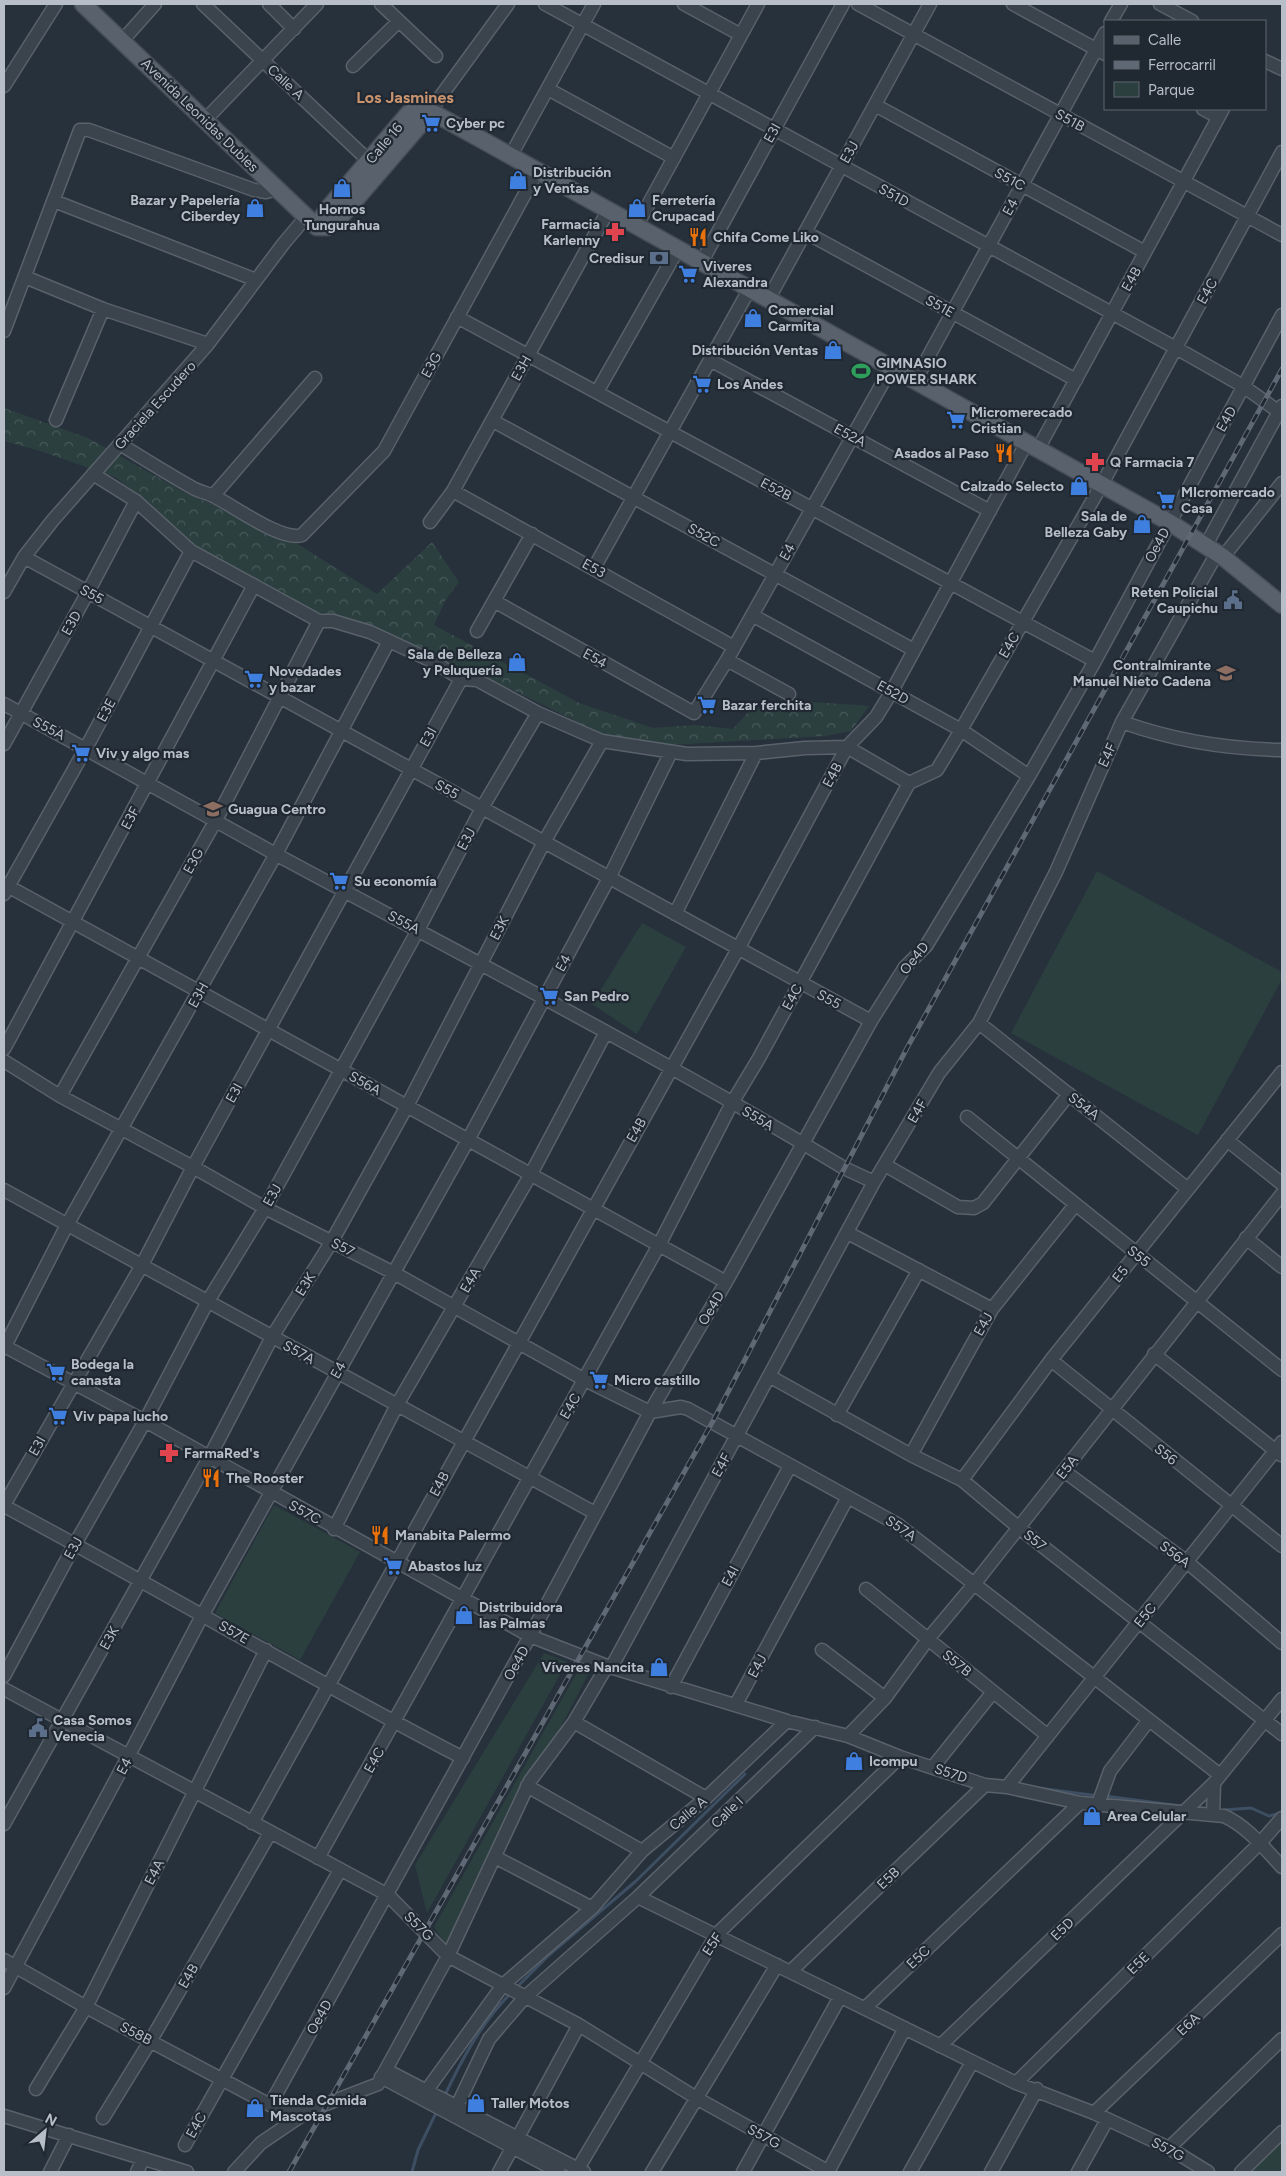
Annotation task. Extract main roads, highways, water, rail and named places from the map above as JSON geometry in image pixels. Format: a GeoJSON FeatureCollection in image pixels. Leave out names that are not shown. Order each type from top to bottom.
{"type":"FeatureCollection","features":[{"type":"Feature","properties":{"kind":"main road","name":"Avenida Leonidas Dubles"},"geometry":{"type":"LineString","coordinates":[[83,4],[312,222]]}},
{"type":"Feature","properties":{"kind":"main road","name":"Calle 16"},"geometry":{"type":"LineString","coordinates":[[420,109],[430,111],[428,117],[418,126],[337,221],[327,227],[312,222],[326,211],[409,113],[420,109]]}},
{"type":"Feature","properties":{"kind":"main road"},"geometry":{"type":"LineString","coordinates":[[430,111],[1169,522],[1215,552],[1281,602]]}},
{"type":"Feature","properties":{"kind":"waterway"},"geometry":{"type":"LineString","coordinates":[[517,1987],[549,1955],[636,1881],[745,1774]]}},
{"type":"Feature","properties":{"kind":"waterway"},"geometry":{"type":"LineString","coordinates":[[1038,1788],[1099,1796]]}},
{"type":"Feature","properties":{"kind":"waterway"},"geometry":{"type":"LineString","coordinates":[[1105,1796],[1181,1806]]}},
{"type":"Feature","properties":{"kind":"waterway"},"geometry":{"type":"LineString","coordinates":[[1224,1810],[1251,1808],[1269,1816],[1281,1813]]}},
{"type":"Feature","properties":{"kind":"waterway"},"geometry":{"type":"LineString","coordinates":[[444,2097],[472,2043],[490,2017],[510,1994]]}},
{"type":"Feature","properties":{"kind":"waterway"},"geometry":{"type":"LineString","coordinates":[[412,2172],[418,2150],[437,2111]]}},
{"type":"Feature","properties":{"kind":"railway"},"geometry":{"type":"LineString","coordinates":[[289,2172],[713,1421],[907,1048],[1282,369]]}},
{"type":"Feature","properties":{"kind":"place","name":"Cyber pc"},"geometry":{"type":"Point","coordinates":[431,123]}},
{"type":"Feature","properties":{"kind":"place","name":"Distribución y Ventas"},"geometry":{"type":"Point","coordinates":[518,180]}},
{"type":"Feature","properties":{"kind":"place","name":"Hornos Tungurahua"},"geometry":{"type":"Point","coordinates":[342,188]}},
{"type":"Feature","properties":{"kind":"place","name":"Bazar y Papelería Ciberdey"},"geometry":{"type":"Point","coordinates":[255,208]}},
{"type":"Feature","properties":{"kind":"place","name":"Ferretería Crupacad"},"geometry":{"type":"Point","coordinates":[637,208]}},
{"type":"Feature","properties":{"kind":"place","name":"Farmacia Karlenny"},"geometry":{"type":"Point","coordinates":[615,232]}},
{"type":"Feature","properties":{"kind":"place","name":"Chifa Come Liko"},"geometry":{"type":"Point","coordinates":[698,237]}},
{"type":"Feature","properties":{"kind":"place","name":"Credisur"},"geometry":{"type":"Point","coordinates":[659,258]}},
{"type":"Feature","properties":{"kind":"place","name":"Viveres Alexandra"},"geometry":{"type":"Point","coordinates":[688,274]}},
{"type":"Feature","properties":{"kind":"place","name":"Comercial Carmita"},"geometry":{"type":"Point","coordinates":[753,318]}},
{"type":"Feature","properties":{"kind":"place","name":"Distribución Ventas"},"geometry":{"type":"Point","coordinates":[833,350]}},
{"type":"Feature","properties":{"kind":"place","name":"GIMNASIO POWER SHARK"},"geometry":{"type":"Point","coordinates":[861,371]}},
{"type":"Feature","properties":{"kind":"place","name":"Los Andes"},"geometry":{"type":"Point","coordinates":[702,384]}},
{"type":"Feature","properties":{"kind":"place","name":"Micromerecado Cristian"},"geometry":{"type":"Point","coordinates":[956,420]}},
{"type":"Feature","properties":{"kind":"place","name":"Asados al Paso"},"geometry":{"type":"Point","coordinates":[1004,453]}},
{"type":"Feature","properties":{"kind":"place","name":"Q Farmacia 7"},"geometry":{"type":"Point","coordinates":[1095,462]}},
{"type":"Feature","properties":{"kind":"place","name":"Calzado Selecto"},"geometry":{"type":"Point","coordinates":[1079,486]}},
{"type":"Feature","properties":{"kind":"place","name":"MIcromercado Casa"},"geometry":{"type":"Point","coordinates":[1166,500]}},
{"type":"Feature","properties":{"kind":"place","name":"Sala de Belleza Gaby"},"geometry":{"type":"Point","coordinates":[1142,524]}},
{"type":"Feature","properties":{"kind":"place","name":"Reten Policial Caupichu"},"geometry":{"type":"Point","coordinates":[1233,600]}},
{"type":"Feature","properties":{"kind":"place","name":"Sala de Belleza y Peluquería"},"geometry":{"type":"Point","coordinates":[517,662]}},
{"type":"Feature","properties":{"kind":"place","name":"Contralmirante Manuel Nieto Cadena"},"geometry":{"type":"Point","coordinates":[1226,673]}},
{"type":"Feature","properties":{"kind":"place","name":"Novedades y bazar"},"geometry":{"type":"Point","coordinates":[254,679]}},
{"type":"Feature","properties":{"kind":"place","name":"Bazar ferchita"},"geometry":{"type":"Point","coordinates":[707,705]}},
{"type":"Feature","properties":{"kind":"place","name":"Viv y algo mas"},"geometry":{"type":"Point","coordinates":[81,753]}},
{"type":"Feature","properties":{"kind":"place","name":"Guagua Centro"},"geometry":{"type":"Point","coordinates":[213,809]}},
{"type":"Feature","properties":{"kind":"place","name":"Su economía"},"geometry":{"type":"Point","coordinates":[339,881]}},
{"type":"Feature","properties":{"kind":"place","name":"San Pedro"},"geometry":{"type":"Point","coordinates":[549,996]}},
{"type":"Feature","properties":{"kind":"place","name":"Bodega la canasta"},"geometry":{"type":"Point","coordinates":[56,1372]}},
{"type":"Feature","properties":{"kind":"place","name":"Micro castillo"},"geometry":{"type":"Point","coordinates":[599,1380]}},
{"type":"Feature","properties":{"kind":"place","name":"Viv papa lucho"},"geometry":{"type":"Point","coordinates":[58,1416]}},
{"type":"Feature","properties":{"kind":"place","name":"FarmaRed's"},"geometry":{"type":"Point","coordinates":[169,1453]}},
{"type":"Feature","properties":{"kind":"place","name":"The Rooster"},"geometry":{"type":"Point","coordinates":[211,1478]}},
{"type":"Feature","properties":{"kind":"place","name":"Manabita Palermo"},"geometry":{"type":"Point","coordinates":[380,1535]}},
{"type":"Feature","properties":{"kind":"place","name":"Abastos luz"},"geometry":{"type":"Point","coordinates":[393,1566]}},
{"type":"Feature","properties":{"kind":"place","name":"Distribuidora las Palmas"},"geometry":{"type":"Point","coordinates":[464,1615]}},
{"type":"Feature","properties":{"kind":"place","name":"Víveres Nancita"},"geometry":{"type":"Point","coordinates":[659,1667]}},
{"type":"Feature","properties":{"kind":"place","name":"Casa Somos Venecia"},"geometry":{"type":"Point","coordinates":[38,1728]}},
{"type":"Feature","properties":{"kind":"place","name":"Icompu"},"geometry":{"type":"Point","coordinates":[854,1761]}},
{"type":"Feature","properties":{"kind":"place","name":"Area Celular"},"geometry":{"type":"Point","coordinates":[1092,1816]}},
{"type":"Feature","properties":{"kind":"place","name":"Taller Motos"},"geometry":{"type":"Point","coordinates":[476,2103]}},
{"type":"Feature","properties":{"kind":"place","name":"Tienda Comida Mascotas"},"geometry":{"type":"Point","coordinates":[255,2108]}},
{"type":"Feature","properties":{"kind":"district","name":"Los Jasmines"},"geometry":{"type":"Point","coordinates":[405,97]}}]}
